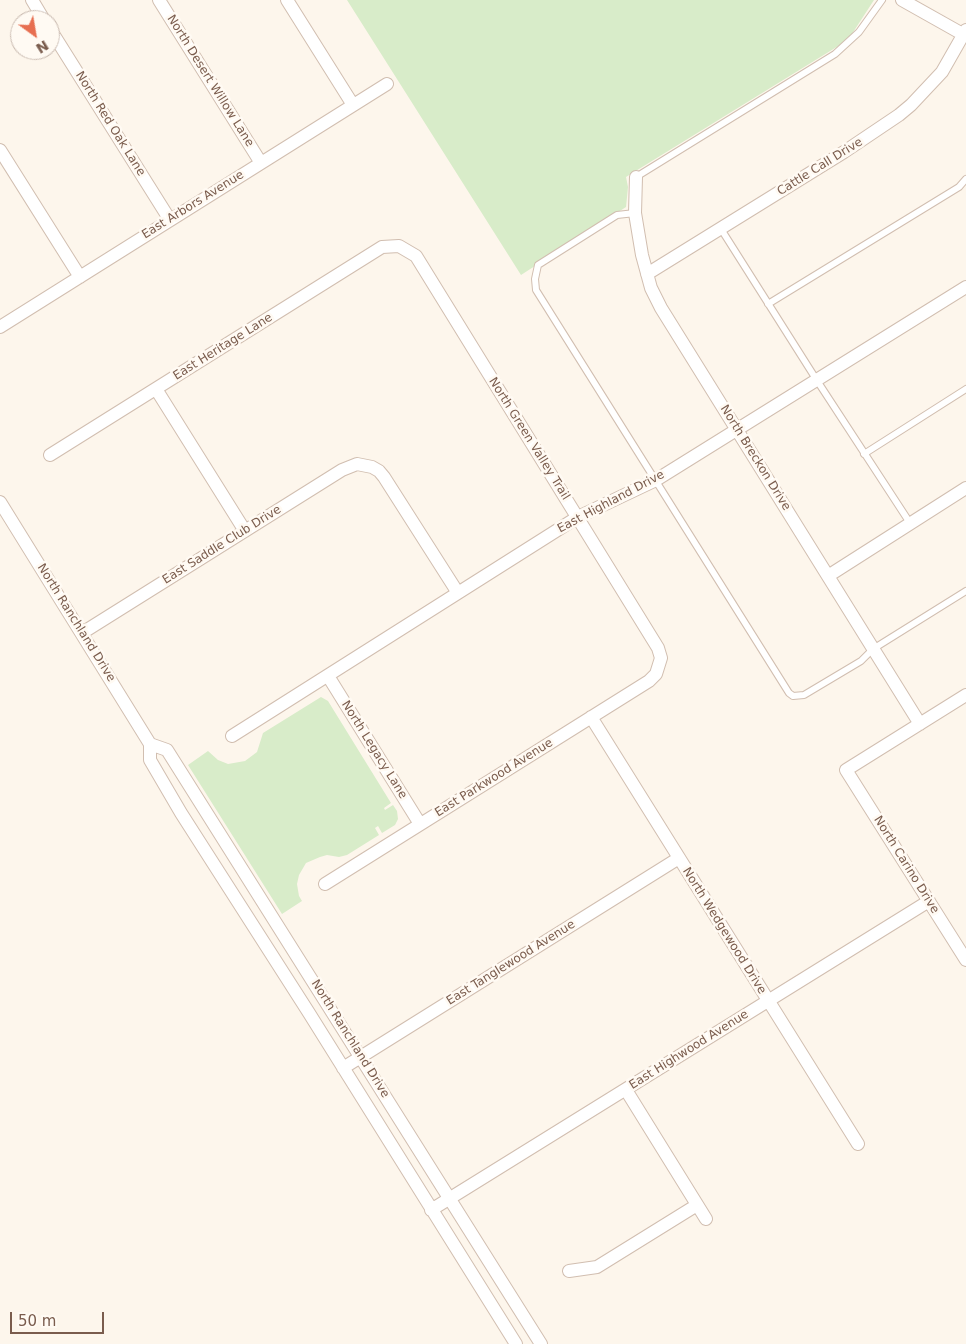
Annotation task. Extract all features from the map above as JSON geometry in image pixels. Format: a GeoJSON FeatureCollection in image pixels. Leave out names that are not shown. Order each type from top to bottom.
{"type":"FeatureCollection","features":[{"type":"Feature","properties":{"kind":"street","name":"North Desert Willow Lane"},"geometry":{"type":"LineString","coordinates":[[159,0],[262,163]]}},
{"type":"Feature","properties":{"kind":"street"},"geometry":{"type":"LineString","coordinates":[[287,0],[353,105]]}},
{"type":"Feature","properties":{"kind":"street"},"geometry":{"type":"LineString","coordinates":[[902,0],[965,34]]}},
{"type":"Feature","properties":{"kind":"street","name":"Cattle Call Drive"},"geometry":{"type":"LineString","coordinates":[[647,274],[844,152],[899,115],[942,72],[965,34]]}},
{"type":"Feature","properties":{"kind":"street","name":"North Red Oak Lane"},"geometry":{"type":"LineString","coordinates":[[60,45],[170,220]]}},
{"type":"Feature","properties":{"kind":"street","name":"East Arbors Avenue"},"geometry":{"type":"LineString","coordinates":[[0,327],[387,84]]}},
{"type":"Feature","properties":{"kind":"street"},"geometry":{"type":"LineString","coordinates":[[0,150],[80,277]]}},
{"type":"Feature","properties":{"kind":"street","name":"North Breckon Drive"},"geometry":{"type":"LineString","coordinates":[[636,177],[635,212],[647,274],[661,308],[920,724]]}},
{"type":"Feature","properties":{"kind":"street","name":"East Heritage Lane"},"geometry":{"type":"LineString","coordinates":[[50,455],[382,247],[399,246]]}},
{"type":"Feature","properties":{"kind":"street","name":"North Green Valley Trail"},"geometry":{"type":"LineString","coordinates":[[399,246],[416,256],[578,518],[658,648],[661,658],[659,667]]}},
{"type":"Feature","properties":{"kind":"street","name":"East Highland Drive"},"geometry":{"type":"LineString","coordinates":[[232,736],[578,518],[656,480],[966,287]]}},
{"type":"Feature","properties":{"kind":"street"},"geometry":{"type":"LineString","coordinates":[[156,389],[245,531]]}},
{"type":"Feature","properties":{"kind":"street","name":"East Saddle Club Drive"},"geometry":{"type":"LineString","coordinates":[[82,633],[342,470],[357,464],[364,464],[379,471],[384,477],[458,593]]}},
{"type":"Feature","properties":{"kind":"street"},"geometry":{"type":"LineString","coordinates":[[828,576],[966,488]]}},
{"type":"Feature","properties":{"kind":"street","name":"North Ranchland Drive"},"geometry":{"type":"LineString","coordinates":[[0,502],[150,744],[150,760],[159,775],[516,1344]]}},
{"type":"Feature","properties":{"kind":"street","name":"East Parkwood Avenue"},"geometry":{"type":"LineString","coordinates":[[325,884],[649,681],[656,674],[659,667]]}},
{"type":"Feature","properties":{"kind":"street","name":"North Legacy Lane"},"geometry":{"type":"LineString","coordinates":[[328,676],[420,824]]}},
{"type":"Feature","properties":{"kind":"street"},"geometry":{"type":"LineString","coordinates":[[920,724],[966,695]]}},
{"type":"Feature","properties":{"kind":"street","name":"North Wedgewood Drive"},"geometry":{"type":"LineString","coordinates":[[591,717],[858,1144]]}},
{"type":"Feature","properties":{"kind":"street","name":"North Carino Drive"},"geometry":{"type":"LineString","coordinates":[[920,724],[846,770],[966,960]]}},
{"type":"Feature","properties":{"kind":"street","name":"North Ranchland Drive"},"geometry":{"type":"LineString","coordinates":[[150,744],[167,750],[541,1344]]}},
{"type":"Feature","properties":{"kind":"street","name":"East Tanglewood Avenue"},"geometry":{"type":"LineString","coordinates":[[343,1068],[679,858]]}},
{"type":"Feature","properties":{"kind":"street","name":"East Highwood Avenue"},"geometry":{"type":"LineString","coordinates":[[431,1210],[929,901]]}},
{"type":"Feature","properties":{"kind":"street"},"geometry":{"type":"LineString","coordinates":[[626,1090],[706,1219]]}},
{"type":"Feature","properties":{"kind":"street"},"geometry":{"type":"LineString","coordinates":[[569,1271],[597,1267],[697,1205]]}},
{"type":"Feature","properties":{"kind":"lane"},"geometry":{"type":"LineString","coordinates":[[636,177],[835,54],[859,32],[882,0]]}},
{"type":"Feature","properties":{"kind":"lane"},"geometry":{"type":"LineString","coordinates":[[768,304],[959,187],[966,179]]}},
{"type":"Feature","properties":{"kind":"lane"},"geometry":{"type":"LineString","coordinates":[[635,212],[617,215],[538,266],[535,279],[536,290],[789,693],[793,696],[804,695],[861,661],[873,649],[966,591]]}},
{"type":"Feature","properties":{"kind":"lane"},"geometry":{"type":"LineString","coordinates":[[721,229],[910,523]]}},
{"type":"Feature","properties":{"kind":"lane"},"geometry":{"type":"LineString","coordinates":[[864,454],[966,389]]}},
{"type":"Feature","properties":{"kind":"green space"},"geometry":{"type":"Polygon","coordinates":[[[347,0],[874,0],[848,40],[626,177],[628,187],[626,207],[521,275],[347,0]]]}},
{"type":"Feature","properties":{"kind":"green space"},"geometry":{"type":"Polygon","coordinates":[[[321,697],[328,701],[391,803],[384,808],[385,810],[393,805],[397,811],[398,819],[395,825],[382,833],[378,826],[375,828],[379,835],[347,855],[339,857],[327,855],[306,863],[299,875],[297,884],[302,901],[282,914],[188,765],[208,751],[218,760],[228,764],[245,761],[257,752],[263,733],[321,697]]]}}]}
